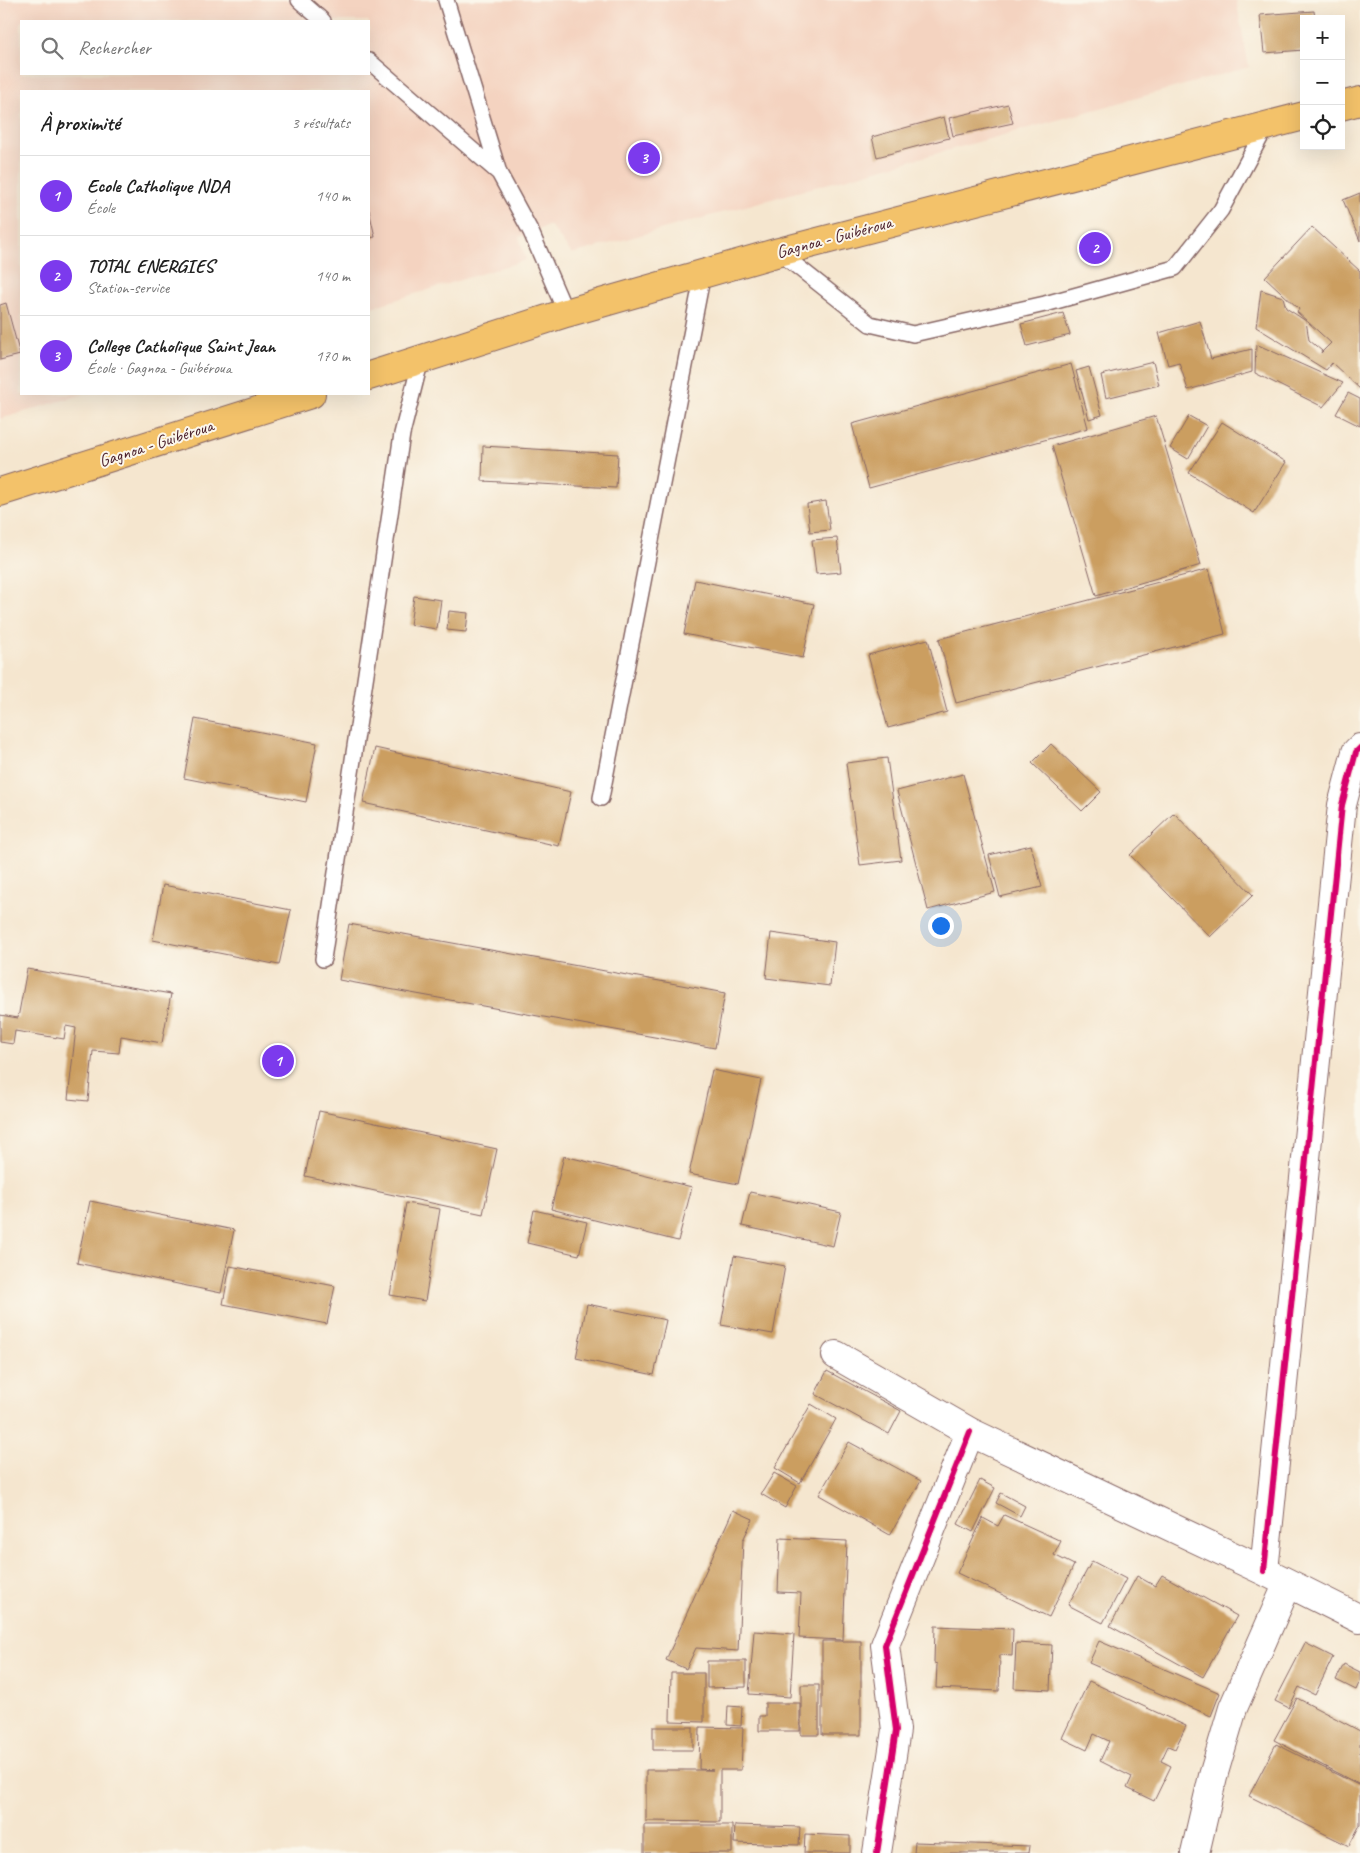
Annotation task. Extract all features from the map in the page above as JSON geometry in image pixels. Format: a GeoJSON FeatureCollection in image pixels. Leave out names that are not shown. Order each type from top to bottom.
{"type":"FeatureCollection","features":[{"type":"Feature","properties":{"kind":"main road"},"geometry":{"type":"LineString","coordinates":[[1345,105],[1360,101]]}},
{"type":"Feature","properties":{"kind":"main road","name":"Gagnoa - Guibéroua"},"geometry":{"type":"LineString","coordinates":[[370,376],[566,313],[703,273],[1300,117]]}},
{"type":"Feature","properties":{"kind":"main road","name":"Gagnoa - Guibéroua"},"geometry":{"type":"LineString","coordinates":[[0,492],[308,395]]}},
{"type":"Feature","properties":{"kind":"street"},"geometry":{"type":"LineString","coordinates":[[1264,1571],[1342,805],[1356,752],[1360,748]]}},
{"type":"Feature","properties":{"kind":"street"},"geometry":{"type":"LineString","coordinates":[[836,1356],[970,1432],[1264,1571],[1360,1620]]}},
{"type":"Feature","properties":{"kind":"street"},"geometry":{"type":"LineString","coordinates":[[877,1853],[896,1730],[886,1645],[970,1432]]}},
{"type":"Feature","properties":{"kind":"street"},"geometry":{"type":"LineString","coordinates":[[1195,1853],[1213,1776],[1233,1708],[1288,1583]]}},
{"type":"Feature","properties":{"kind":"lane"},"geometry":{"type":"LineString","coordinates":[[299,0],[322,20]]}},
{"type":"Feature","properties":{"kind":"lane"},"geometry":{"type":"LineString","coordinates":[[446,0],[499,173],[531,232],[566,313]]}},
{"type":"Feature","properties":{"kind":"lane"},"geometry":{"type":"LineString","coordinates":[[370,61],[499,173]]}},
{"type":"Feature","properties":{"kind":"lane"},"geometry":{"type":"LineString","coordinates":[[779,252],[870,324],[913,334],[1045,304],[1175,268],[1222,210],[1267,126]]}},
{"type":"Feature","properties":{"kind":"lane"},"geometry":{"type":"LineString","coordinates":[[600,798],[703,273]]}},
{"type":"Feature","properties":{"kind":"lane"},"geometry":{"type":"LineString","coordinates":[[323,959],[402,434],[421,359]]}},
{"type":"Feature","properties":{"kind":"shaded area"},"geometry":{"type":"Polygon","coordinates":[[[0,0],[1236,0],[1249,67],[572,254],[550,225],[519,237],[526,260],[370,308],[370,90],[20,90],[20,395],[81,395],[0,419],[0,0]]]}},
{"type":"Feature","properties":{"kind":"building"},"geometry":{"type":"Polygon","coordinates":[[[1314,11],[1314,15],[1300,15],[1300,50],[1264,53],[1260,15],[1314,11]]]}},
{"type":"Feature","properties":{"kind":"building"},"geometry":{"type":"Polygon","coordinates":[[[1008,104],[1013,123],[953,136],[949,118],[1008,104]]]}},
{"type":"Feature","properties":{"kind":"building"},"geometry":{"type":"Polygon","coordinates":[[[944,117],[949,138],[877,157],[872,137],[944,117]]]}},
{"type":"Feature","properties":{"kind":"building"},"geometry":{"type":"Polygon","coordinates":[[[1360,193],[1360,241],[1343,200],[1360,193]]]}},
{"type":"Feature","properties":{"kind":"building"},"geometry":{"type":"Polygon","coordinates":[[[370,214],[375,237],[370,238],[370,214]]]}},
{"type":"Feature","properties":{"kind":"building"},"geometry":{"type":"Polygon","coordinates":[[[1312,227],[1360,271],[1360,389],[1332,363],[1326,370],[1256,327],[1261,290],[1283,297],[1286,308],[1306,321],[1309,340],[1322,351],[1321,353],[1331,343],[1297,312],[1299,309],[1265,277],[1312,227]]]}},
{"type":"Feature","properties":{"kind":"building"},"geometry":{"type":"Polygon","coordinates":[[[6,303],[20,355],[0,360],[0,305],[6,303]]]}},
{"type":"Feature","properties":{"kind":"building"},"geometry":{"type":"Polygon","coordinates":[[[1063,313],[1070,335],[1027,346],[1021,324],[1063,313]]]}},
{"type":"Feature","properties":{"kind":"building"},"geometry":{"type":"Polygon","coordinates":[[[1200,321],[1211,359],[1252,349],[1252,372],[1188,390],[1179,362],[1168,365],[1159,333],[1200,321]]]}},
{"type":"Feature","properties":{"kind":"building"},"geometry":{"type":"Polygon","coordinates":[[[1256,344],[1343,383],[1323,407],[1255,373],[1256,344]]]}},
{"type":"Feature","properties":{"kind":"building"},"geometry":{"type":"Polygon","coordinates":[[[1153,362],[1159,385],[1106,398],[1101,375],[1153,362]]]}},
{"type":"Feature","properties":{"kind":"building"},"geometry":{"type":"Polygon","coordinates":[[[1071,364],[1088,428],[869,488],[852,424],[1071,364]]]}},
{"type":"Feature","properties":{"kind":"building"},"geometry":{"type":"Polygon","coordinates":[[[1089,367],[1102,415],[1089,419],[1076,371],[1089,367]]]}},
{"type":"Feature","properties":{"kind":"building"},"geometry":{"type":"Polygon","coordinates":[[[1348,393],[1360,399],[1360,426],[1336,414],[1348,393]]]}},
{"type":"Feature","properties":{"kind":"building"},"geometry":{"type":"Polygon","coordinates":[[[1156,416],[1201,565],[1096,596],[1052,446],[1156,416]]]}},
{"type":"Feature","properties":{"kind":"building"},"geometry":{"type":"Polygon","coordinates":[[[1189,416],[1207,426],[1188,459],[1170,448],[1189,416]]]}},
{"type":"Feature","properties":{"kind":"building"},"geometry":{"type":"Polygon","coordinates":[[[1222,422],[1286,462],[1254,513],[1189,473],[1222,422]]]}},
{"type":"Feature","properties":{"kind":"building"},"geometry":{"type":"Polygon","coordinates":[[[483,446],[618,454],[616,488],[482,481],[483,446]]]}},
{"type":"Feature","properties":{"kind":"building"},"geometry":{"type":"Polygon","coordinates":[[[826,501],[830,530],[810,532],[807,504],[826,501]]]}},
{"type":"Feature","properties":{"kind":"building"},"geometry":{"type":"Polygon","coordinates":[[[837,538],[841,572],[816,574],[812,540],[837,538]]]}},
{"type":"Feature","properties":{"kind":"building"},"geometry":{"type":"Polygon","coordinates":[[[1209,569],[1225,634],[956,703],[939,639],[1209,569]]]}},
{"type":"Feature","properties":{"kind":"building"},"geometry":{"type":"Polygon","coordinates":[[[695,580],[814,604],[803,658],[684,634],[695,580]]]}},
{"type":"Feature","properties":{"kind":"building"},"geometry":{"type":"Polygon","coordinates":[[[414,596],[441,600],[437,629],[410,625],[414,596]]]}},
{"type":"Feature","properties":{"kind":"building"},"geometry":{"type":"Polygon","coordinates":[[[449,611],[468,613],[466,632],[447,630],[449,611]]]}},
{"type":"Feature","properties":{"kind":"building"},"geometry":{"type":"Polygon","coordinates":[[[928,639],[947,712],[888,728],[868,655],[928,639]]]}},
{"type":"Feature","properties":{"kind":"building"},"geometry":{"type":"Polygon","coordinates":[[[195,719],[317,743],[306,802],[184,778],[195,719]]]}},
{"type":"Feature","properties":{"kind":"building"},"geometry":{"type":"Polygon","coordinates":[[[1051,744],[1101,792],[1082,811],[1032,763],[1051,744]]]}},
{"type":"Feature","properties":{"kind":"building"},"geometry":{"type":"Polygon","coordinates":[[[375,748],[571,792],[559,846],[363,803],[375,748]]]}},
{"type":"Feature","properties":{"kind":"building"},"geometry":{"type":"Polygon","coordinates":[[[887,758],[901,860],[860,865],[846,763],[887,758]]]}},
{"type":"Feature","properties":{"kind":"building"},"geometry":{"type":"Polygon","coordinates":[[[963,774],[995,892],[928,910],[897,791],[963,774]]]}},
{"type":"Feature","properties":{"kind":"building"},"geometry":{"type":"Polygon","coordinates":[[[1174,813],[1253,895],[1210,937],[1130,855],[1174,813]]]}},
{"type":"Feature","properties":{"kind":"building"},"geometry":{"type":"Polygon","coordinates":[[[1031,845],[1042,887],[1000,897],[989,855],[1031,845]]]}},
{"type":"Feature","properties":{"kind":"building"},"geometry":{"type":"Polygon","coordinates":[[[163,885],[291,910],[279,965],[153,940],[163,885]]]}},
{"type":"Feature","properties":{"kind":"building"},"geometry":{"type":"Polygon","coordinates":[[[349,924],[725,993],[715,1048],[339,980],[349,924]]]}},
{"type":"Feature","properties":{"kind":"building"},"geometry":{"type":"Polygon","coordinates":[[[771,933],[835,942],[830,986],[766,978],[771,933]]]}},
{"type":"Feature","properties":{"kind":"building"},"geometry":{"type":"Polygon","coordinates":[[[27,969],[171,994],[162,1043],[121,1036],[119,1053],[93,1051],[88,1101],[68,1099],[76,1028],[66,1026],[64,1039],[15,1031],[13,1044],[0,1042],[0,1015],[18,1018],[27,969]]]}},
{"type":"Feature","properties":{"kind":"building"},"geometry":{"type":"Polygon","coordinates":[[[712,1070],[761,1080],[738,1184],[689,1174],[712,1070]]]}},
{"type":"Feature","properties":{"kind":"building"},"geometry":{"type":"Polygon","coordinates":[[[319,1111],[497,1149],[483,1214],[305,1176],[319,1111]]]}},
{"type":"Feature","properties":{"kind":"building"},"geometry":{"type":"Polygon","coordinates":[[[564,1156],[692,1187],[678,1241],[551,1209],[564,1156]]]}},
{"type":"Feature","properties":{"kind":"building"},"geometry":{"type":"Polygon","coordinates":[[[750,1192],[841,1212],[833,1246],[742,1226],[750,1192]]]}},
{"type":"Feature","properties":{"kind":"building"},"geometry":{"type":"Polygon","coordinates":[[[90,1201],[234,1230],[221,1293],[77,1263],[90,1201]]]}},
{"type":"Feature","properties":{"kind":"building"},"geometry":{"type":"Polygon","coordinates":[[[406,1203],[440,1209],[425,1301],[390,1295],[406,1203]]]}},
{"type":"Feature","properties":{"kind":"building"},"geometry":{"type":"Polygon","coordinates":[[[534,1210],[587,1222],[579,1255],[527,1243],[534,1210]]]}},
{"type":"Feature","properties":{"kind":"building"},"geometry":{"type":"Polygon","coordinates":[[[734,1256],[785,1266],[773,1334],[721,1325],[734,1256]]]}},
{"type":"Feature","properties":{"kind":"building"},"geometry":{"type":"Polygon","coordinates":[[[230,1266],[335,1286],[327,1324],[223,1304],[230,1266]]]}},
{"type":"Feature","properties":{"kind":"building"},"geometry":{"type":"Polygon","coordinates":[[[587,1304],[666,1320],[654,1375],[576,1358],[587,1304]]]}},
{"type":"Feature","properties":{"kind":"building"},"geometry":{"type":"Polygon","coordinates":[[[827,1371],[901,1411],[889,1434],[815,1394],[827,1371]]]}},
{"type":"Feature","properties":{"kind":"building"},"geometry":{"type":"Polygon","coordinates":[[[811,1404],[836,1419],[800,1483],[775,1468],[811,1404]]]}},
{"type":"Feature","properties":{"kind":"building"},"geometry":{"type":"Polygon","coordinates":[[[849,1442],[921,1481],[890,1535],[819,1495],[849,1442]]]}},
{"type":"Feature","properties":{"kind":"building"},"geometry":{"type":"Polygon","coordinates":[[[774,1473],[797,1486],[785,1508],[761,1494],[774,1473]]]}},
{"type":"Feature","properties":{"kind":"building"},"geometry":{"type":"Polygon","coordinates":[[[980,1480],[995,1488],[973,1532],[958,1524],[980,1480]]]}},
{"type":"Feature","properties":{"kind":"building"},"geometry":{"type":"Polygon","coordinates":[[[1001,1493],[1025,1506],[1020,1516],[996,1503],[1001,1493]]]}},
{"type":"Feature","properties":{"kind":"building"},"geometry":{"type":"Polygon","coordinates":[[[733,1510],[753,1519],[743,1540],[738,1651],[696,1648],[686,1669],[666,1660],[733,1510]]]}},
{"type":"Feature","properties":{"kind":"building"},"geometry":{"type":"Polygon","coordinates":[[[1004,1515],[1061,1541],[1054,1555],[1074,1565],[1049,1617],[957,1573],[983,1518],[998,1526],[1004,1515]]]}},
{"type":"Feature","properties":{"kind":"building"},"geometry":{"type":"Polygon","coordinates":[[[780,1538],[847,1541],[843,1640],[799,1638],[801,1593],[778,1592],[780,1538]]]}},
{"type":"Feature","properties":{"kind":"building"},"geometry":{"type":"Polygon","coordinates":[[[1092,1561],[1126,1579],[1103,1623],[1068,1605],[1092,1561]]]}},
{"type":"Feature","properties":{"kind":"building"},"geometry":{"type":"Polygon","coordinates":[[[1162,1575],[1237,1616],[1203,1677],[1110,1626],[1137,1576],[1155,1586],[1162,1575]]]}},
{"type":"Feature","properties":{"kind":"building"},"geometry":{"type":"Polygon","coordinates":[[[935,1626],[1013,1629],[1012,1656],[1000,1655],[999,1691],[936,1688],[937,1664],[934,1663],[935,1626]]]}},
{"type":"Feature","properties":{"kind":"building"},"geometry":{"type":"Polygon","coordinates":[[[754,1631],[794,1634],[790,1697],[749,1694],[754,1631]]]}},
{"type":"Feature","properties":{"kind":"building"},"geometry":{"type":"Polygon","coordinates":[[[822,1641],[861,1641],[861,1735],[822,1735],[822,1641]]]}},
{"type":"Feature","properties":{"kind":"building"},"geometry":{"type":"Polygon","coordinates":[[[1099,1641],[1220,1693],[1211,1716],[1089,1663],[1099,1641]]]}},
{"type":"Feature","properties":{"kind":"building"},"geometry":{"type":"Polygon","coordinates":[[[1016,1643],[1052,1645],[1050,1690],[1014,1688],[1016,1643]]]}},
{"type":"Feature","properties":{"kind":"building"},"geometry":{"type":"Polygon","coordinates":[[[1305,1643],[1333,1657],[1315,1695],[1299,1687],[1289,1708],[1275,1701],[1305,1643]]]}},
{"type":"Feature","properties":{"kind":"building"},"geometry":{"type":"Polygon","coordinates":[[[707,1661],[746,1661],[746,1687],[707,1688],[707,1661]]]}},
{"type":"Feature","properties":{"kind":"building"},"geometry":{"type":"Polygon","coordinates":[[[1344,1664],[1360,1672],[1360,1681],[1356,1690],[1336,1680],[1344,1664]]]}},
{"type":"Feature","properties":{"kind":"building"},"geometry":{"type":"Polygon","coordinates":[[[671,1673],[704,1673],[704,1722],[670,1721],[671,1673]]]}},
{"type":"Feature","properties":{"kind":"building"},"geometry":{"type":"Polygon","coordinates":[[[1089,1681],[1186,1726],[1175,1749],[1168,1746],[1161,1761],[1171,1766],[1154,1801],[1127,1788],[1132,1777],[1100,1761],[1109,1741],[1094,1734],[1087,1750],[1062,1738],[1089,1681]]]}},
{"type":"Feature","properties":{"kind":"building"},"geometry":{"type":"Polygon","coordinates":[[[801,1685],[819,1685],[819,1735],[801,1735],[801,1685]]]}},
{"type":"Feature","properties":{"kind":"building"},"geometry":{"type":"Polygon","coordinates":[[[1297,1698],[1360,1731],[1360,1785],[1274,1740],[1297,1698]]]}},
{"type":"Feature","properties":{"kind":"building"},"geometry":{"type":"Polygon","coordinates":[[[765,1703],[800,1703],[800,1731],[759,1731],[759,1716],[765,1716],[765,1703]]]}},
{"type":"Feature","properties":{"kind":"building"},"geometry":{"type":"Polygon","coordinates":[[[728,1706],[742,1707],[741,1726],[727,1725],[728,1706]]]}},
{"type":"Feature","properties":{"kind":"building"},"geometry":{"type":"Polygon","coordinates":[[[653,1727],[693,1727],[693,1750],[653,1750],[653,1727]]]}},
{"type":"Feature","properties":{"kind":"building"},"geometry":{"type":"Polygon","coordinates":[[[700,1727],[743,1728],[741,1770],[720,1770],[720,1822],[646,1821],[646,1770],[713,1770],[699,1769],[700,1727]]]}},
{"type":"Feature","properties":{"kind":"building"},"geometry":{"type":"Polygon","coordinates":[[[1276,1744],[1360,1786],[1360,1825],[1349,1846],[1249,1796],[1276,1744]]]}},
{"type":"Feature","properties":{"kind":"building"},"geometry":{"type":"Polygon","coordinates":[[[644,1825],[732,1825],[732,1853],[644,1853],[644,1825]]]}},
{"type":"Feature","properties":{"kind":"building"},"geometry":{"type":"Polygon","coordinates":[[[735,1825],[800,1827],[799,1845],[734,1843],[735,1825]]]}},
{"type":"Feature","properties":{"kind":"building"},"geometry":{"type":"Polygon","coordinates":[[[805,1834],[850,1836],[850,1853],[804,1853],[805,1834]]]}},
{"type":"Feature","properties":{"kind":"building"},"geometry":{"type":"Polygon","coordinates":[[[915,1842],[1030,1846],[1029,1853],[914,1853],[915,1842]]]}},
{"type":"Feature","properties":{"kind":"cycle path"},"geometry":{"type":"LineString","coordinates":[[1264,1571],[1342,805],[1356,752],[1360,748]]}},
{"type":"Feature","properties":{"kind":"cycle path"},"geometry":{"type":"LineString","coordinates":[[877,1853],[896,1730],[885,1645],[970,1432]]}},
{"type":"Feature","properties":{"kind":"place","name":"College Catholique Saint Jean"},"geometry":{"type":"Point","coordinates":[644,158]}},
{"type":"Feature","properties":{"kind":"place","name":"TOTAL ENERGIES"},"geometry":{"type":"Point","coordinates":[1095,248]}},
{"type":"Feature","properties":{"kind":"place","name":"Ecole Catholique NDA"},"geometry":{"type":"Point","coordinates":[278,1061]}}]}
